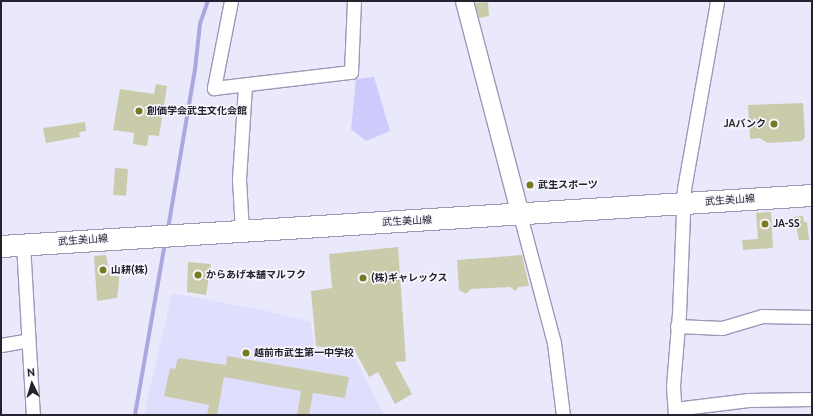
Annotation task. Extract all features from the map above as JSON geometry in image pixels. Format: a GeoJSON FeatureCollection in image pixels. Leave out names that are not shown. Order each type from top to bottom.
{"type":"FeatureCollection","features":[{"type":"Feature","properties":{"kind":"main road","name":"武生美山線"},"geometry":{"type":"LineString","coordinates":[[1,246],[181,234],[520,215],[812,194]]}},
{"type":"Feature","properties":{"kind":"street"},"geometry":{"type":"LineString","coordinates":[[231,1],[214,88],[351,72],[354,1]]}},
{"type":"Feature","properties":{"kind":"street"},"geometry":{"type":"LineString","coordinates":[[464,1],[554,343],[563,415]]}},
{"type":"Feature","properties":{"kind":"street"},"geometry":{"type":"LineString","coordinates":[[717,1],[682,203],[673,386],[675,412],[748,400],[812,399]]}},
{"type":"Feature","properties":{"kind":"street"},"geometry":{"type":"LineString","coordinates":[[242,231],[239,179],[245,85]]}},
{"type":"Feature","properties":{"kind":"street"},"geometry":{"type":"LineString","coordinates":[[23,244],[32,415]]}},
{"type":"Feature","properties":{"kind":"street"},"geometry":{"type":"LineString","coordinates":[[677,326],[722,328],[762,316],[812,318]]}},
{"type":"Feature","properties":{"kind":"street"},"geometry":{"type":"LineString","coordinates":[[1,345],[28,340]]}},
{"type":"Feature","properties":{"kind":"shaded area"},"geometry":{"type":"Polygon","coordinates":[[[374,77],[390,131],[366,141],[351,129],[356,79],[374,77]]]}},
{"type":"Feature","properties":{"kind":"shaded area","name":"越前市武生第一中学校"},"geometry":{"type":"Polygon","coordinates":[[[172,293],[271,312],[311,322],[314,349],[354,357],[384,415],[144,415],[172,293]]]}},
{"type":"Feature","properties":{"kind":"building"},"geometry":{"type":"Polygon","coordinates":[[[488,2],[489,16],[479,18],[475,3],[488,2]]]}},
{"type":"Feature","properties":{"kind":"building"},"geometry":{"type":"Polygon","coordinates":[[[156,84],[167,86],[159,136],[149,135],[147,146],[133,144],[134,133],[113,130],[120,89],[154,94],[156,84]]]}},
{"type":"Feature","properties":{"kind":"building"},"geometry":{"type":"Polygon","coordinates":[[[803,103],[805,137],[802,141],[768,143],[759,138],[750,139],[748,105],[803,103]]]}},
{"type":"Feature","properties":{"kind":"building"},"geometry":{"type":"Polygon","coordinates":[[[85,122],[86,131],[79,132],[80,137],[46,143],[43,128],[85,122]]]}},
{"type":"Feature","properties":{"kind":"building"},"geometry":{"type":"Polygon","coordinates":[[[115,168],[128,169],[126,196],[113,195],[115,168]]]}},
{"type":"Feature","properties":{"kind":"building"},"geometry":{"type":"Polygon","coordinates":[[[771,212],[773,248],[743,250],[742,240],[758,239],[756,213],[771,212]]]}},
{"type":"Feature","properties":{"kind":"building"},"geometry":{"type":"Polygon","coordinates":[[[803,216],[804,222],[807,222],[809,240],[799,240],[794,217],[803,216]]]}},
{"type":"Feature","properties":{"kind":"building"},"geometry":{"type":"Polygon","coordinates":[[[398,247],[406,361],[395,362],[412,394],[395,404],[378,372],[369,377],[354,349],[353,352],[316,346],[311,291],[332,288],[329,254],[398,247]]]}},
{"type":"Feature","properties":{"kind":"building"},"geometry":{"type":"Polygon","coordinates":[[[106,255],[110,276],[119,276],[117,298],[97,301],[94,256],[106,255]]]}},
{"type":"Feature","properties":{"kind":"building"},"geometry":{"type":"Polygon","coordinates":[[[522,255],[529,286],[518,287],[516,291],[510,287],[471,289],[466,294],[459,290],[457,260],[522,255]]]}},
{"type":"Feature","properties":{"kind":"building"},"geometry":{"type":"Polygon","coordinates":[[[188,262],[211,264],[206,295],[187,292],[188,262]]]}},
{"type":"Feature","properties":{"kind":"building","name":"越前市武生第一中学校"},"geometry":{"type":"Polygon","coordinates":[[[227,356],[349,377],[345,398],[313,393],[309,415],[297,415],[301,391],[224,377],[217,415],[207,415],[209,405],[164,396],[170,368],[175,369],[178,358],[226,365],[227,356]]]}},
{"type":"Feature","properties":{"kind":"waterway"},"geometry":{"type":"LineString","coordinates":[[168,229],[195,70],[200,24],[208,1]]}},
{"type":"Feature","properties":{"kind":"waterway"},"geometry":{"type":"LineString","coordinates":[[135,415],[165,243]]}},
{"type":"Feature","properties":{"kind":"place","name":"創価学会武生文化会館"},"geometry":{"type":"Point","coordinates":[139,111]}},
{"type":"Feature","properties":{"kind":"place","name":"JAバンク"},"geometry":{"type":"Point","coordinates":[774,124]}},
{"type":"Feature","properties":{"kind":"place","name":"武生スポーツ"},"geometry":{"type":"Point","coordinates":[530,185]}},
{"type":"Feature","properties":{"kind":"place","name":"JA-SS"},"geometry":{"type":"Point","coordinates":[765,224]}},
{"type":"Feature","properties":{"kind":"place","name":"山耕(株)"},"geometry":{"type":"Point","coordinates":[103,270]}},
{"type":"Feature","properties":{"kind":"place","name":"からあげ本舗マルフク"},"geometry":{"type":"Point","coordinates":[198,275]}},
{"type":"Feature","properties":{"kind":"place","name":"(株)ギャレックス"},"geometry":{"type":"Point","coordinates":[363,278]}},
{"type":"Feature","properties":{"kind":"place","name":"越前市武生第一中学校"},"geometry":{"type":"Point","coordinates":[246,353]}}]}
